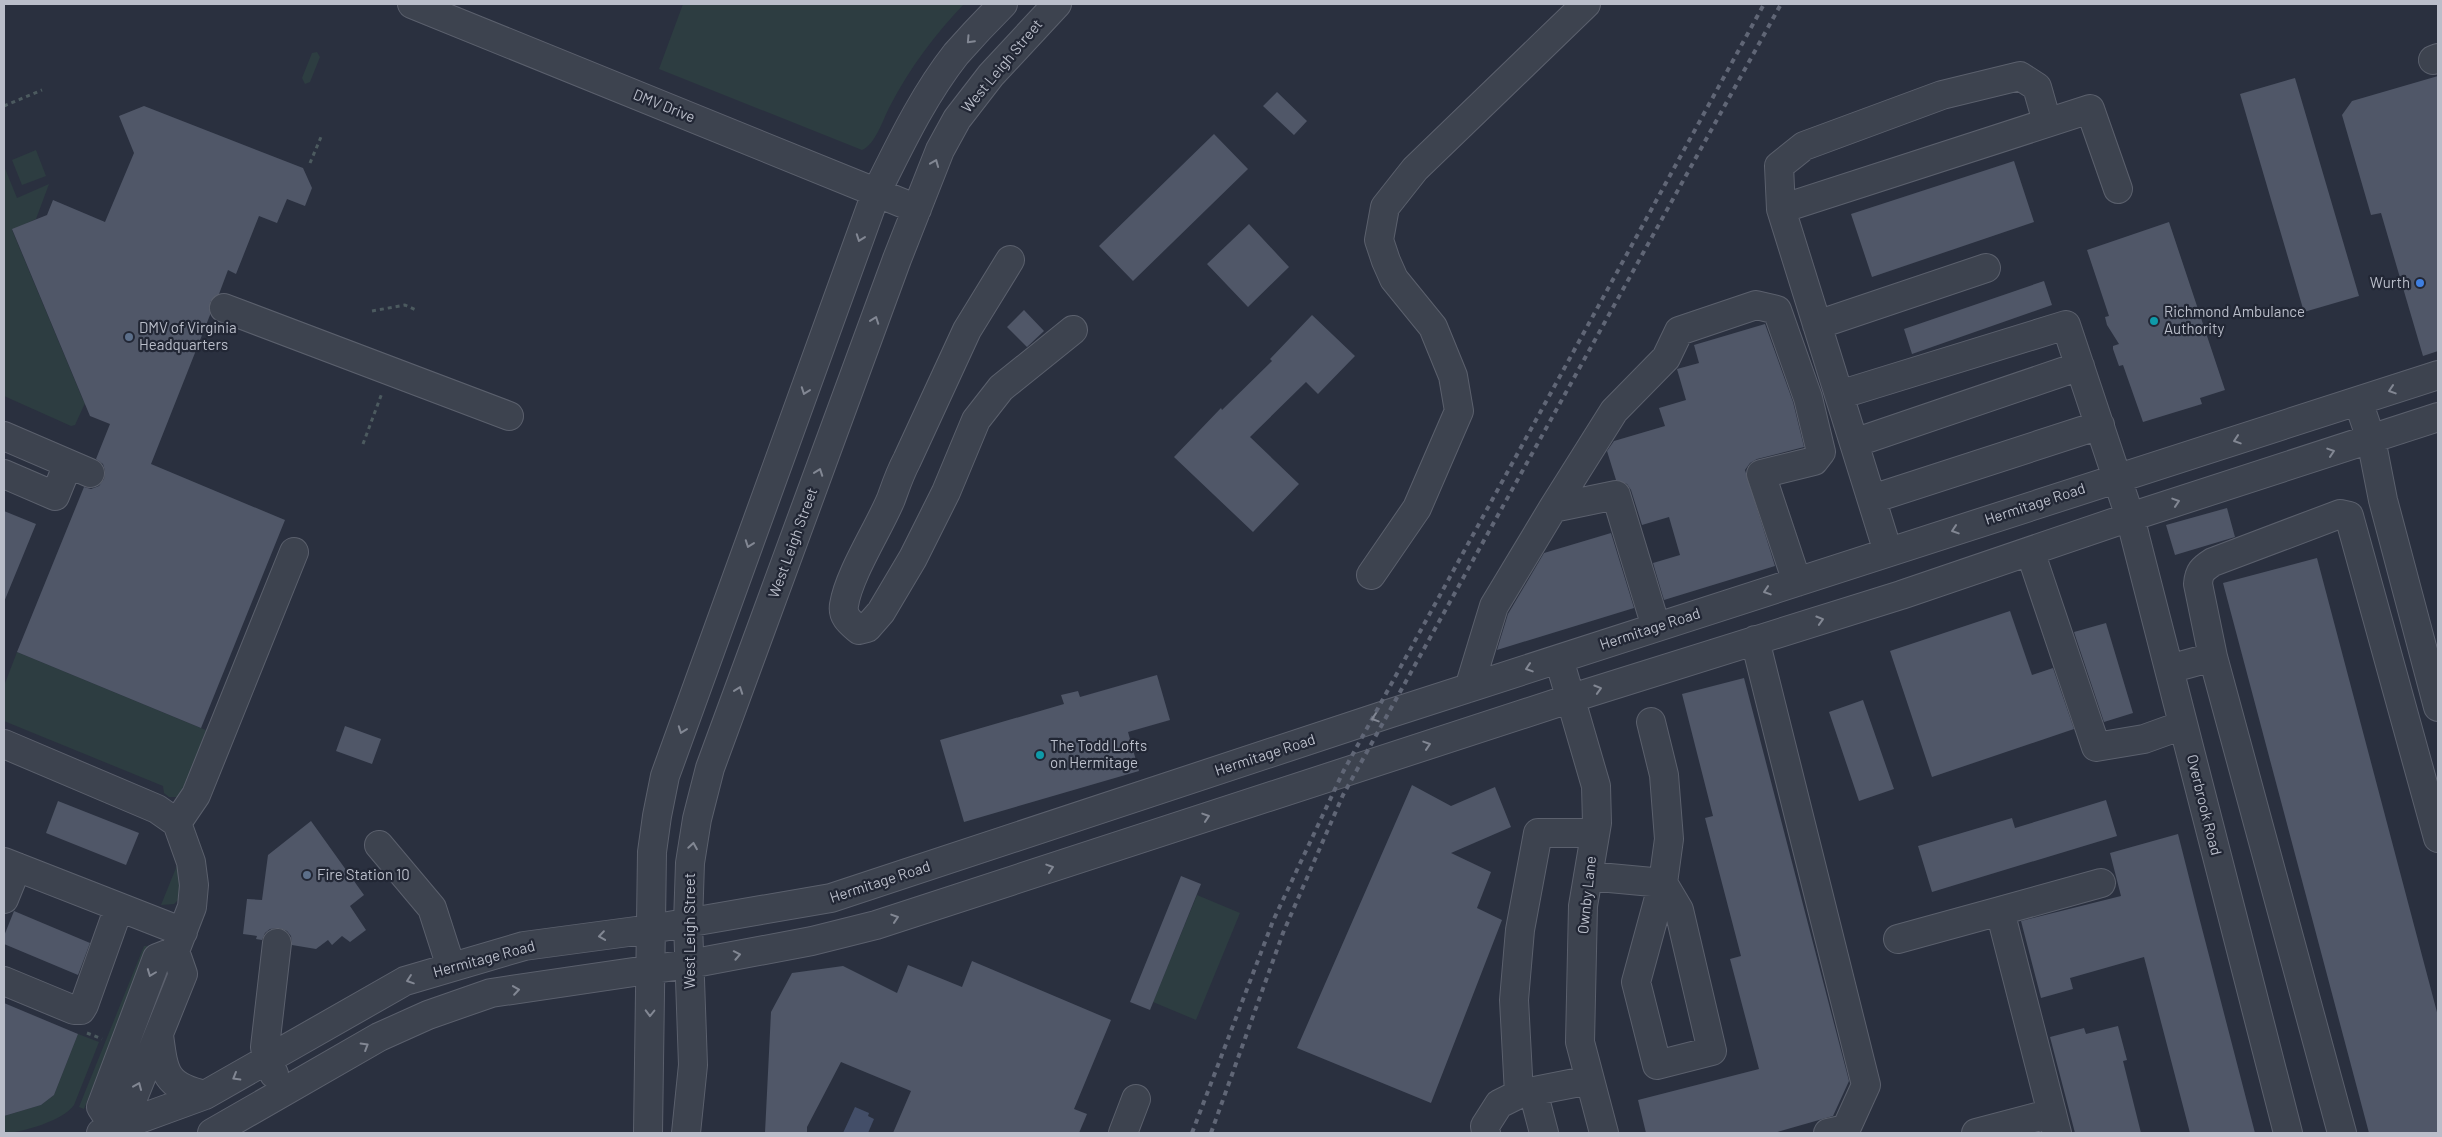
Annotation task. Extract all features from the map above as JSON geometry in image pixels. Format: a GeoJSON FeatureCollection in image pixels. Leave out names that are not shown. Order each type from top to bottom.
{"type":"FeatureCollection","features":[{"type":"Feature","properties":{"kind":"street","name":"DMV Drive"},"geometry":{"type":"LineString","coordinates":[[412,4],[917,209]]}},
{"type":"Feature","properties":{"kind":"street"},"geometry":{"type":"LineString","coordinates":[[648,1133],[652,852],[657,816],[666,776],[876,192],[904,135],[930,92],[957,54],[1003,4]]}},
{"type":"Feature","properties":{"kind":"street","name":"West Leigh Street"},"geometry":{"type":"LineString","coordinates":[[686,1133],[693,1065],[688,923],[690,863],[697,819],[710,768],[940,150],[957,119],[991,75],[1057,4]]}},
{"type":"Feature","properties":{"kind":"street"},"geometry":{"type":"LineString","coordinates":[[1371,575],[1417,508],[1459,411],[1453,376],[1433,327],[1394,279],[1386,261],[1379,240],[1385,208],[1416,170],[1586,4]]}},
{"type":"Feature","properties":{"kind":"street"},"geometry":{"type":"LineString","coordinates":[[1888,552],[1781,209],[1779,166],[1804,146],[1942,94],[2020,76],[2037,87],[2047,122]]}},
{"type":"Feature","properties":{"kind":"street"},"geometry":{"type":"LineString","coordinates":[[1781,209],[2090,108],[2118,189]]}},
{"type":"Feature","properties":{"kind":"street"},"geometry":{"type":"LineString","coordinates":[[1010,260],[967,330],[907,460],[896,478],[891,498],[855,574],[844,606],[846,619],[859,630],[867,628],[881,612],[913,558],[946,492],[976,420],[1001,388],[1073,330]]}},
{"type":"Feature","properties":{"kind":"street"},"geometry":{"type":"LineString","coordinates":[[1817,325],[1986,268]]}},
{"type":"Feature","properties":{"kind":"street"},"geometry":{"type":"LineString","coordinates":[[1469,688],[1494,606],[1614,411],[1666,358],[1679,331],[1756,305],[1777,310],[1808,398],[1820,452],[1814,461],[1761,474],[1797,582]]}},
{"type":"Feature","properties":{"kind":"street"},"geometry":{"type":"LineString","coordinates":[[224,308],[509,416]]}},
{"type":"Feature","properties":{"kind":"street","name":"Overbrook Road"},"geometry":{"type":"LineString","coordinates":[[1839,395],[2066,325],[2130,517],[2288,1133]]}},
{"type":"Feature","properties":{"kind":"street"},"geometry":{"type":"LineString","coordinates":[[1854,444],[2080,366]]}},
{"type":"Feature","properties":{"kind":"street","name":"Hermitage Road"},"geometry":{"type":"LineString","coordinates":[[110,1132],[205,1095],[405,981],[524,946],[651,929],[831,898],[1559,658],[2438,375]]}},
{"type":"Feature","properties":{"kind":"street"},"geometry":{"type":"LineString","coordinates":[[2358,401],[2371,439],[2383,500],[2436,698],[2400,700]]}},
{"type":"Feature","properties":{"kind":"street"},"geometry":{"type":"LineString","coordinates":[[212,1133],[379,1037],[428,1015],[492,993],[689,964],[812,942],[876,924],[1572,698],[1901,595],[2130,517],[2438,417]]}},
{"type":"Feature","properties":{"kind":"street"},"geometry":{"type":"LineString","coordinates":[[1872,499],[2100,425]]}},
{"type":"Feature","properties":{"kind":"street"},"geometry":{"type":"LineString","coordinates":[[4,436],[79,468],[55,496],[4,474]]}},
{"type":"Feature","properties":{"kind":"street"},"geometry":{"type":"LineString","coordinates":[[1553,508],[1616,495],[1656,627]]}},
{"type":"Feature","properties":{"kind":"street"},"geometry":{"type":"LineString","coordinates":[[2342,1133],[2214,657],[2198,584],[2199,574],[2202,569],[2213,562],[2340,514],[2349,516],[2438,838]]}},
{"type":"Feature","properties":{"kind":"street"},"geometry":{"type":"LineString","coordinates":[[2030,551],[2096,746],[2144,739],[2183,725]]}},
{"type":"Feature","properties":{"kind":"street"},"geometry":{"type":"LineString","coordinates":[[177,823],[196,795],[294,552]]}},
{"type":"Feature","properties":{"kind":"street"},"geometry":{"type":"LineString","coordinates":[[1755,640],[1866,1085],[1846,1129],[1828,1133]]}},
{"type":"Feature","properties":{"kind":"street"},"geometry":{"type":"LineString","coordinates":[[2169,669],[2214,657]]}},
{"type":"Feature","properties":{"kind":"street","name":"Ownby Lane"},"geometry":{"type":"LineString","coordinates":[[1559,658],[1596,786],[1594,833],[1583,906],[1580,1042],[1604,1133]]}},
{"type":"Feature","properties":{"kind":"street"},"geometry":{"type":"LineString","coordinates":[[1651,722],[1664,775],[1668,804],[1669,839],[1663,883],[1636,982],[1657,1065],[1712,1051],[1678,910],[1663,883]]}},
{"type":"Feature","properties":{"kind":"street"},"geometry":{"type":"LineString","coordinates":[[4,744],[157,809],[177,823],[186,845],[194,885],[192,906],[179,942],[183,974],[133,1098],[110,1132]]}},
{"type":"Feature","properties":{"kind":"street"},"geometry":{"type":"LineString","coordinates":[[1544,1133],[1526,1093],[1514,1000],[1520,930],[1538,833],[1594,833]]}},
{"type":"Feature","properties":{"kind":"street"},"geometry":{"type":"LineString","coordinates":[[379,845],[432,908],[451,967]]}},
{"type":"Feature","properties":{"kind":"street"},"geometry":{"type":"LineString","coordinates":[[4,899],[10,864],[119,907],[179,942]]}},
{"type":"Feature","properties":{"kind":"street"},"geometry":{"type":"LineString","coordinates":[[1588,876],[1663,883]]}},
{"type":"Feature","properties":{"kind":"street"},"geometry":{"type":"LineString","coordinates":[[1898,939],[2101,882]]}},
{"type":"Feature","properties":{"kind":"street"},"geometry":{"type":"LineString","coordinates":[[4,981],[74,1010],[81,1010],[119,907]]}},
{"type":"Feature","properties":{"kind":"street"},"geometry":{"type":"LineString","coordinates":[[1976,1133],[2054,1123],[2000,911]]}},
{"type":"Feature","properties":{"kind":"street"},"geometry":{"type":"LineString","coordinates":[[110,1132],[101,1108],[157,958],[179,942]]}},
{"type":"Feature","properties":{"kind":"street"},"geometry":{"type":"LineString","coordinates":[[277,943],[266,1033],[267,1060],[285,1092]]}},
{"type":"Feature","properties":{"kind":"street"},"geometry":{"type":"LineString","coordinates":[[159,1035],[163,1067],[183,1090],[205,1095]]}},
{"type":"Feature","properties":{"kind":"street"},"geometry":{"type":"LineString","coordinates":[[1486,1133],[1485,1126],[1499,1104],[1526,1093],[1590,1080]]}},
{"type":"Feature","properties":{"kind":"street"},"geometry":{"type":"LineString","coordinates":[[1123,1133],[1136,1099]]}},
{"type":"Feature","properties":{"kind":"path"},"geometry":{"type":"LineString","coordinates":[[4,106],[42,90]]}},
{"type":"Feature","properties":{"kind":"path"},"geometry":{"type":"LineString","coordinates":[[310,163],[321,137]]}},
{"type":"Feature","properties":{"kind":"path"},"geometry":{"type":"LineString","coordinates":[[372,311],[404,305],[416,310]]}},
{"type":"Feature","properties":{"kind":"path"},"geometry":{"type":"LineString","coordinates":[[363,444],[383,392]]}},
{"type":"Feature","properties":{"kind":"shaded area"},"geometry":{"type":"Polygon","coordinates":[[[683,4],[964,4],[933,39],[914,65],[897,92],[879,131],[867,147],[862,150],[659,69],[683,4]]]}},
{"type":"Feature","properties":{"kind":"shaded area"},"geometry":{"type":"Polygon","coordinates":[[[317,52],[320,57],[310,82],[305,84],[302,78],[312,53],[317,52]]]}},
{"type":"Feature","properties":{"kind":"shaded area"},"geometry":{"type":"Polygon","coordinates":[[[36,150],[46,176],[22,185],[12,160],[36,150]]]}},
{"type":"Feature","properties":{"kind":"shaded area"},"geometry":{"type":"Polygon","coordinates":[[[4,166],[17,198],[49,184],[36,219],[12,230],[83,400],[86,401],[75,425],[71,426],[4,396],[4,166]]]}},
{"type":"Feature","properties":{"kind":"shaded area"},"geometry":{"type":"Polygon","coordinates":[[[17,652],[208,731],[179,797],[169,797],[164,793],[163,786],[4,721],[4,686],[17,652]]]}},
{"type":"Feature","properties":{"kind":"shaded area"},"geometry":{"type":"Polygon","coordinates":[[[184,855],[180,898],[174,904],[161,905],[180,858],[184,855]]]}},
{"type":"Feature","properties":{"kind":"shaded area"},"geometry":{"type":"Polygon","coordinates":[[[1197,895],[1240,913],[1196,1020],[1153,1002],[1197,895]]]}},
{"type":"Feature","properties":{"kind":"shaded area"},"geometry":{"type":"Polygon","coordinates":[[[144,946],[149,946],[84,1109],[79,1107],[144,946]]]}},
{"type":"Feature","properties":{"kind":"shaded area"},"geometry":{"type":"Polygon","coordinates":[[[78,1034],[99,1042],[74,1105],[61,1116],[42,1125],[21,1131],[4,1133],[4,1116],[41,1105],[54,1095],[78,1034]]]}},
{"type":"Feature","properties":{"kind":"water"},"geometry":{"type":"Polygon","coordinates":[[[855,1107],[869,1113],[868,1116],[874,1119],[868,1133],[843,1133],[855,1107]]]}},
{"type":"Feature","properties":{"kind":"building","name":"Wurth"},"geometry":{"type":"Polygon","coordinates":[[[2438,76],[2438,351],[2423,356],[2381,213],[2371,215],[2342,115],[2352,101],[2438,76]]]}},
{"type":"Feature","properties":{"kind":"building"},"geometry":{"type":"Polygon","coordinates":[[[2295,78],[2359,296],[2304,312],[2240,94],[2295,78]]]}},
{"type":"Feature","properties":{"kind":"building"},"geometry":{"type":"Polygon","coordinates":[[[1277,92],[1307,121],[1294,135],[1263,106],[1277,92]]]}},
{"type":"Feature","properties":{"kind":"building"},"geometry":{"type":"Polygon","coordinates":[[[144,106],[303,168],[312,188],[305,206],[287,199],[277,223],[259,216],[236,274],[228,270],[219,294],[210,302],[210,315],[151,464],[285,520],[201,728],[17,652],[84,487],[91,489],[99,486],[104,479],[105,471],[103,464],[96,459],[110,424],[90,416],[12,229],[47,215],[53,200],[105,222],[134,153],[119,116],[144,106]]]}},
{"type":"Feature","properties":{"kind":"building"},"geometry":{"type":"Polygon","coordinates":[[[1214,134],[1248,169],[1133,281],[1099,246],[1214,134]]]}},
{"type":"Feature","properties":{"kind":"building"},"geometry":{"type":"Polygon","coordinates":[[[2014,161],[2034,222],[1872,277],[1851,214],[2014,161]]]}},
{"type":"Feature","properties":{"kind":"building","name":"Richmond Ambulance Authority"},"geometry":{"type":"Polygon","coordinates":[[[2169,222],[2225,390],[2200,398],[2202,404],[2143,422],[2123,365],[2119,366],[2113,349],[2113,346],[2119,344],[2107,325],[2105,317],[2109,316],[2087,250],[2169,222]]]}},
{"type":"Feature","properties":{"kind":"building"},"geometry":{"type":"Polygon","coordinates":[[[1249,224],[1289,267],[1248,307],[1207,264],[1249,224]]]}},
{"type":"Feature","properties":{"kind":"building"},"geometry":{"type":"Polygon","coordinates":[[[2044,281],[2052,305],[1912,354],[1904,329],[2044,281]]]}},
{"type":"Feature","properties":{"kind":"building"},"geometry":{"type":"Polygon","coordinates":[[[1024,310],[1044,331],[1027,347],[1007,327],[1024,310]]]}},
{"type":"Feature","properties":{"kind":"building"},"geometry":{"type":"Polygon","coordinates":[[[1312,315],[1355,356],[1318,394],[1306,382],[1250,437],[1299,484],[1253,532],[1174,457],[1221,408],[1222,410],[1272,361],[1270,359],[1312,315]]]}},
{"type":"Feature","properties":{"kind":"building"},"geometry":{"type":"Polygon","coordinates":[[[1765,324],[1793,402],[1804,447],[1757,459],[1750,463],[1745,470],[1775,566],[1664,600],[1653,563],[1680,555],[1669,517],[1642,525],[1631,490],[1627,484],[1616,480],[1607,451],[1614,441],[1665,426],[1659,408],[1686,400],[1677,369],[1699,363],[1694,345],[1765,324]]]}},
{"type":"Feature","properties":{"kind":"building"},"geometry":{"type":"Polygon","coordinates":[[[2227,508],[2235,537],[2175,555],[2166,525],[2227,508]]]}},
{"type":"Feature","properties":{"kind":"building"},"geometry":{"type":"Polygon","coordinates":[[[4,511],[36,524],[4,602],[4,511]]]}},
{"type":"Feature","properties":{"kind":"building"},"geometry":{"type":"Polygon","coordinates":[[[1611,533],[1634,608],[1497,650],[1508,614],[1544,553],[1611,533]]]}},
{"type":"Feature","properties":{"kind":"building"},"geometry":{"type":"Polygon","coordinates":[[[2317,558],[2438,1016],[2438,1133],[2369,1133],[2223,583],[2317,558]]]}},
{"type":"Feature","properties":{"kind":"building"},"geometry":{"type":"Polygon","coordinates":[[[2010,611],[2032,675],[2053,668],[2074,729],[1932,777],[1890,651],[2010,611]]]}},
{"type":"Feature","properties":{"kind":"building"},"geometry":{"type":"Polygon","coordinates":[[[2106,623],[2133,713],[2104,722],[2074,632],[2106,623]]]}},
{"type":"Feature","properties":{"kind":"building","name":"The Todd Lofts on Hermitage"},"geometry":{"type":"Polygon","coordinates":[[[1157,675],[1170,720],[1128,732],[1139,771],[964,822],[940,740],[1064,704],[1061,695],[1078,691],[1080,697],[1157,675]]]}},
{"type":"Feature","properties":{"kind":"building"},"geometry":{"type":"Polygon","coordinates":[[[1744,678],[1849,1081],[1833,1116],[1774,1133],[1646,1133],[1638,1100],[1759,1069],[1730,959],[1741,956],[1705,818],[1713,816],[1682,694],[1744,678]]]}},
{"type":"Feature","properties":{"kind":"building"},"geometry":{"type":"Polygon","coordinates":[[[1863,700],[1894,789],[1859,801],[1829,712],[1863,700]]]}},
{"type":"Feature","properties":{"kind":"building"},"geometry":{"type":"Polygon","coordinates":[[[345,726],[381,739],[372,764],[336,751],[345,726]]]}},
{"type":"Feature","properties":{"kind":"building"},"geometry":{"type":"Polygon","coordinates":[[[1412,785],[1451,806],[1495,787],[1511,827],[1451,853],[1491,872],[1477,908],[1502,920],[1431,1103],[1297,1048],[1412,785]]]}},
{"type":"Feature","properties":{"kind":"building"},"geometry":{"type":"Polygon","coordinates":[[[2106,800],[2117,836],[1932,892],[1918,846],[2012,818],[2015,828],[2106,800]]]}},
{"type":"Feature","properties":{"kind":"building"},"geometry":{"type":"Polygon","coordinates":[[[58,801],[139,833],[126,865],[46,833],[58,801]]]}},
{"type":"Feature","properties":{"kind":"building","name":"Fire Station 10"},"geometry":{"type":"Polygon","coordinates":[[[311,821],[364,895],[350,906],[366,930],[350,942],[342,936],[332,945],[328,940],[316,949],[292,945],[291,936],[287,931],[279,928],[270,929],[265,933],[262,940],[256,939],[257,936],[243,934],[247,899],[262,900],[268,855],[311,821]]]}},
{"type":"Feature","properties":{"kind":"building"},"geometry":{"type":"Polygon","coordinates":[[[2178,834],[2255,1133],[2190,1133],[2144,957],[2070,978],[2073,989],[2041,998],[2021,921],[2121,896],[2110,853],[2178,834]]]}},
{"type":"Feature","properties":{"kind":"building"},"geometry":{"type":"Polygon","coordinates":[[[1181,876],[1201,884],[1150,1010],[1130,1002],[1181,876]]]}},
{"type":"Feature","properties":{"kind":"building"},"geometry":{"type":"Polygon","coordinates":[[[14,911],[90,943],[78,975],[4,944],[4,936],[14,911]]]}},
{"type":"Feature","properties":{"kind":"building"},"geometry":{"type":"Polygon","coordinates":[[[972,961],[1111,1020],[1074,1109],[1087,1114],[1079,1133],[893,1133],[911,1091],[841,1062],[807,1127],[807,1133],[765,1133],[771,1012],[792,973],[843,966],[897,993],[908,965],[962,987],[972,961]]]}},
{"type":"Feature","properties":{"kind":"building"},"geometry":{"type":"Polygon","coordinates":[[[4,1003],[78,1034],[54,1095],[41,1105],[4,1116],[4,1003]]]}},
{"type":"Feature","properties":{"kind":"building"},"geometry":{"type":"Polygon","coordinates":[[[2118,1026],[2127,1060],[2123,1061],[2141,1133],[2075,1133],[2050,1037],[2084,1028],[2086,1034],[2118,1026]]]}},
{"type":"Feature","properties":{"kind":"railway"},"geometry":{"type":"LineString","coordinates":[[1192,1133],[1273,921],[1343,772],[1764,4]]}},
{"type":"Feature","properties":{"kind":"railway"},"geometry":{"type":"LineString","coordinates":[[1211,1133],[1283,933],[1343,795],[1781,4]]}},
{"type":"Feature","properties":{"kind":"place","name":"Wurth"},"geometry":{"type":"Point","coordinates":[2420,283]}},
{"type":"Feature","properties":{"kind":"place","name":"Richmond Ambulance Authority"},"geometry":{"type":"Point","coordinates":[2154,321]}},
{"type":"Feature","properties":{"kind":"place","name":"DMV of Virginia Headquarters"},"geometry":{"type":"Point","coordinates":[129,337]}},
{"type":"Feature","properties":{"kind":"place","name":"The Todd Lofts on Hermitage"},"geometry":{"type":"Point","coordinates":[1040,755]}},
{"type":"Feature","properties":{"kind":"place","name":"Fire Station 10"},"geometry":{"type":"Point","coordinates":[307,875]}}]}
